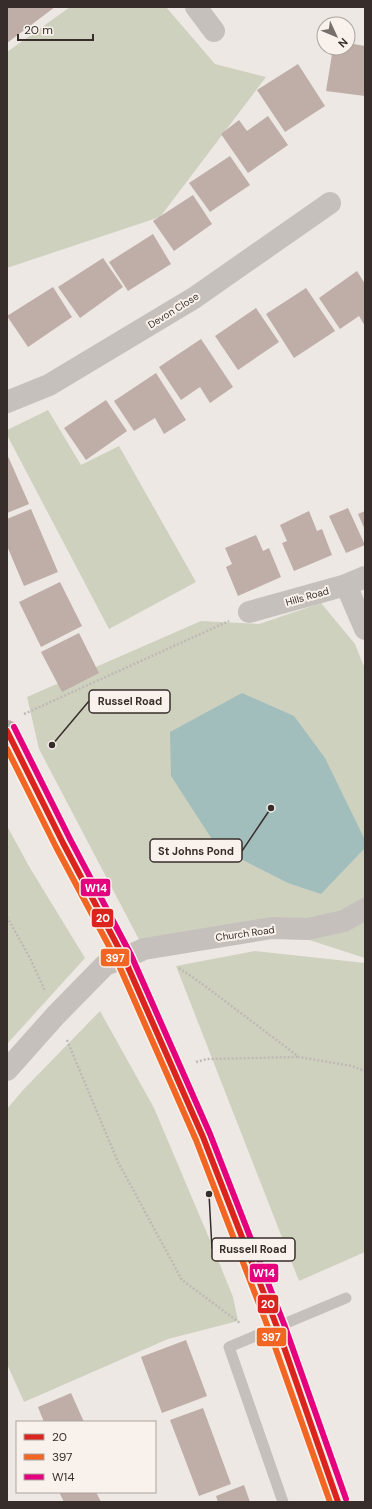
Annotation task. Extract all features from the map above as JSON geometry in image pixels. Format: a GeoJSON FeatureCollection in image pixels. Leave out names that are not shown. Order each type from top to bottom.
{"type":"FeatureCollection","features":[{"type":"Feature","properties":{"kind":"main road"},"geometry":{"type":"LineString","coordinates":[[14,723],[63,843],[124,958],[203,1137],[277,1327],[338,1502]]}},
{"type":"Feature","properties":{"kind":"street"},"geometry":{"type":"LineString","coordinates":[[196,7],[214,31]]}},
{"type":"Feature","properties":{"kind":"street","name":"Devon Close"},"geometry":{"type":"LineString","coordinates":[[7,402],[49,385],[194,298],[330,203]]}},
{"type":"Feature","properties":{"kind":"street"},"geometry":{"type":"LineString","coordinates":[[356,581],[365,629]]}},
{"type":"Feature","properties":{"kind":"street","name":"Hills Road"},"geometry":{"type":"LineString","coordinates":[[249,612],[356,581]]}},
{"type":"Feature","properties":{"kind":"street","name":"Church Road"},"geometry":{"type":"LineString","coordinates":[[7,1070],[56,1015],[105,965],[144,949],[272,928],[308,929],[344,921],[365,909]]}},
{"type":"Feature","properties":{"kind":"lane"},"geometry":{"type":"LineString","coordinates":[[283,1502],[229,1347],[346,1298]]}},
{"type":"Feature","properties":{"kind":"path"},"geometry":{"type":"LineString","coordinates":[[14,723],[249,612]]}},
{"type":"Feature","properties":{"kind":"path"},"geometry":{"type":"LineString","coordinates":[[7,917],[30,958],[56,1015],[118,1162],[182,1280],[256,1336]]}},
{"type":"Feature","properties":{"kind":"path"},"geometry":{"type":"LineString","coordinates":[[144,949],[173,964],[201,983],[299,1057]]}},
{"type":"Feature","properties":{"kind":"path"},"geometry":{"type":"LineString","coordinates":[[173,1067],[207,1059],[299,1057],[352,1066],[365,1071]]}},
{"type":"Feature","properties":{"kind":"green space"},"geometry":{"type":"Polygon","coordinates":[[[70,7],[166,7],[215,64],[266,77],[160,217],[7,268],[7,52],[70,7]]]}},
{"type":"Feature","properties":{"kind":"green space"},"geometry":{"type":"Polygon","coordinates":[[[48,410],[81,465],[119,446],[196,582],[109,629],[7,435],[7,430],[48,410]]]}},
{"type":"Feature","properties":{"kind":"green space"},"geometry":{"type":"Polygon","coordinates":[[[321,603],[355,644],[365,669],[365,958],[272,928],[144,949],[39,749],[27,697],[201,621],[259,624],[321,603]]]}},
{"type":"Feature","properties":{"kind":"green space"},"geometry":{"type":"Polygon","coordinates":[[[7,826],[30,868],[85,958],[7,1044],[7,826]]]}},
{"type":"Feature","properties":{"kind":"green space"},"geometry":{"type":"Polygon","coordinates":[[[255,951],[365,963],[365,1252],[299,1281],[176,966],[255,951]]]}},
{"type":"Feature","properties":{"kind":"green space"},"geometry":{"type":"Polygon","coordinates":[[[100,1011],[154,1108],[233,1297],[238,1321],[168,1339],[24,1402],[7,1364],[7,1109],[23,1090],[100,1011]]]}},
{"type":"Feature","properties":{"kind":"water"},"geometry":{"type":"Polygon","coordinates":[[[242,693],[294,716],[325,758],[365,840],[365,848],[321,894],[288,883],[217,847],[171,776],[170,732],[242,693]]]}},
{"type":"Feature","properties":{"kind":"building"},"geometry":{"type":"Polygon","coordinates":[[[7,7],[55,7],[7,43],[7,7]]]}},
{"type":"Feature","properties":{"kind":"building"},"geometry":{"type":"Polygon","coordinates":[[[356,44],[365,46],[365,96],[326,91],[332,56],[356,56],[356,44]]]}},
{"type":"Feature","properties":{"kind":"building"},"geometry":{"type":"Polygon","coordinates":[[[298,64],[325,106],[285,132],[257,90],[298,64]]]}},
{"type":"Feature","properties":{"kind":"building"},"geometry":{"type":"Polygon","coordinates":[[[268,116],[288,145],[248,173],[221,134],[239,120],[247,131],[268,116]]]}},
{"type":"Feature","properties":{"kind":"building"},"geometry":{"type":"Polygon","coordinates":[[[230,156],[250,185],[210,212],[189,183],[230,156]]]}},
{"type":"Feature","properties":{"kind":"building"},"geometry":{"type":"Polygon","coordinates":[[[193,195],[212,224],[174,251],[153,221],[193,195]]]}},
{"type":"Feature","properties":{"kind":"building"},"geometry":{"type":"Polygon","coordinates":[[[153,234],[171,264],[128,291],[109,262],[153,234]]]}},
{"type":"Feature","properties":{"kind":"building"},"geometry":{"type":"Polygon","coordinates":[[[103,258],[123,287],[80,318],[58,287],[103,258]]]}},
{"type":"Feature","properties":{"kind":"building"},"geometry":{"type":"Polygon","coordinates":[[[357,271],[365,284],[365,326],[359,316],[340,329],[319,298],[357,271]]]}},
{"type":"Feature","properties":{"kind":"building"},"geometry":{"type":"Polygon","coordinates":[[[53,287],[72,317],[28,347],[7,316],[53,287]]]}},
{"type":"Feature","properties":{"kind":"building"},"geometry":{"type":"Polygon","coordinates":[[[306,288],[335,331],[294,358],[266,314],[306,288]]]}},
{"type":"Feature","properties":{"kind":"building"},"geometry":{"type":"Polygon","coordinates":[[[256,308],[279,342],[238,370],[215,336],[256,308]]]}},
{"type":"Feature","properties":{"kind":"building"},"geometry":{"type":"Polygon","coordinates":[[[201,339],[233,387],[210,403],[200,387],[181,400],[159,367],[201,339]]]}},
{"type":"Feature","properties":{"kind":"building"},"geometry":{"type":"Polygon","coordinates":[[[156,373],[186,420],[164,434],[155,418],[134,431],[114,401],[156,373]]]}},
{"type":"Feature","properties":{"kind":"building"},"geometry":{"type":"Polygon","coordinates":[[[106,400],[127,431],[86,460],[64,428],[106,400]]]}},
{"type":"Feature","properties":{"kind":"building"},"geometry":{"type":"Polygon","coordinates":[[[7,454],[29,504],[7,513],[7,454]]]}},
{"type":"Feature","properties":{"kind":"building"},"geometry":{"type":"Polygon","coordinates":[[[348,508],[365,545],[346,553],[329,516],[348,508]]]}},
{"type":"Feature","properties":{"kind":"building"},"geometry":{"type":"Polygon","coordinates":[[[31,509],[58,572],[24,586],[7,546],[7,519],[31,509]]]}},
{"type":"Feature","properties":{"kind":"building"},"geometry":{"type":"Polygon","coordinates":[[[309,511],[317,531],[322,529],[332,555],[294,571],[282,543],[287,541],[280,525],[309,511]]]}},
{"type":"Feature","properties":{"kind":"building"},"geometry":{"type":"Polygon","coordinates":[[[365,511],[365,530],[358,514],[365,511]]]}},
{"type":"Feature","properties":{"kind":"building"},"geometry":{"type":"Polygon","coordinates":[[[256,535],[263,551],[269,548],[281,577],[238,596],[226,567],[232,564],[225,548],[256,535]]]}},
{"type":"Feature","properties":{"kind":"building"},"geometry":{"type":"Polygon","coordinates":[[[60,582],[82,626],[41,647],[19,602],[60,582]]]}},
{"type":"Feature","properties":{"kind":"building"},"geometry":{"type":"Polygon","coordinates":[[[79,633],[99,673],[62,692],[41,652],[79,633]]]}},
{"type":"Feature","properties":{"kind":"building"},"geometry":{"type":"Polygon","coordinates":[[[186,1340],[207,1396],[162,1413],[141,1357],[186,1340]]]}},
{"type":"Feature","properties":{"kind":"building"},"geometry":{"type":"Polygon","coordinates":[[[71,1393],[84,1421],[44,1421],[38,1407],[71,1393]]]}},
{"type":"Feature","properties":{"kind":"building"},"geometry":{"type":"Polygon","coordinates":[[[203,1408],[231,1484],[199,1496],[170,1420],[203,1408]]]}},
{"type":"Feature","properties":{"kind":"building"},"geometry":{"type":"Polygon","coordinates":[[[244,1485],[250,1502],[218,1502],[216,1496],[244,1485]]]}},
{"type":"Feature","properties":{"kind":"building"},"geometry":{"type":"Polygon","coordinates":[[[60,1493],[96,1493],[101,1502],[64,1502],[60,1493]]]}},
{"type":"Feature","properties":{"kind":"transit line","name":"W14"},"geometry":{"type":"LineString","coordinates":[[14,727],[70,839],[131,955],[210,1134],[284,1324],[346,1499]]}},
{"type":"Feature","properties":{"kind":"transit line","name":"20"},"geometry":{"type":"LineString","coordinates":[[7,731],[63,843],[124,958],[203,1137],[277,1327],[338,1502]]}},
{"type":"Feature","properties":{"kind":"transit line","name":"397"},"geometry":{"type":"LineString","coordinates":[[7,749],[56,847],[117,961],[196,1140],[269,1330],[330,1502]]}},
{"type":"Feature","properties":{"kind":"place","name":"Russel Road"},"geometry":{"type":"Point","coordinates":[52,745]}},
{"type":"Feature","properties":{"kind":"place","name":"St Johns Pond"},"geometry":{"type":"Point","coordinates":[271,808]}},
{"type":"Feature","properties":{"kind":"place","name":"Russell Road"},"geometry":{"type":"Point","coordinates":[209,1194]}}]}
